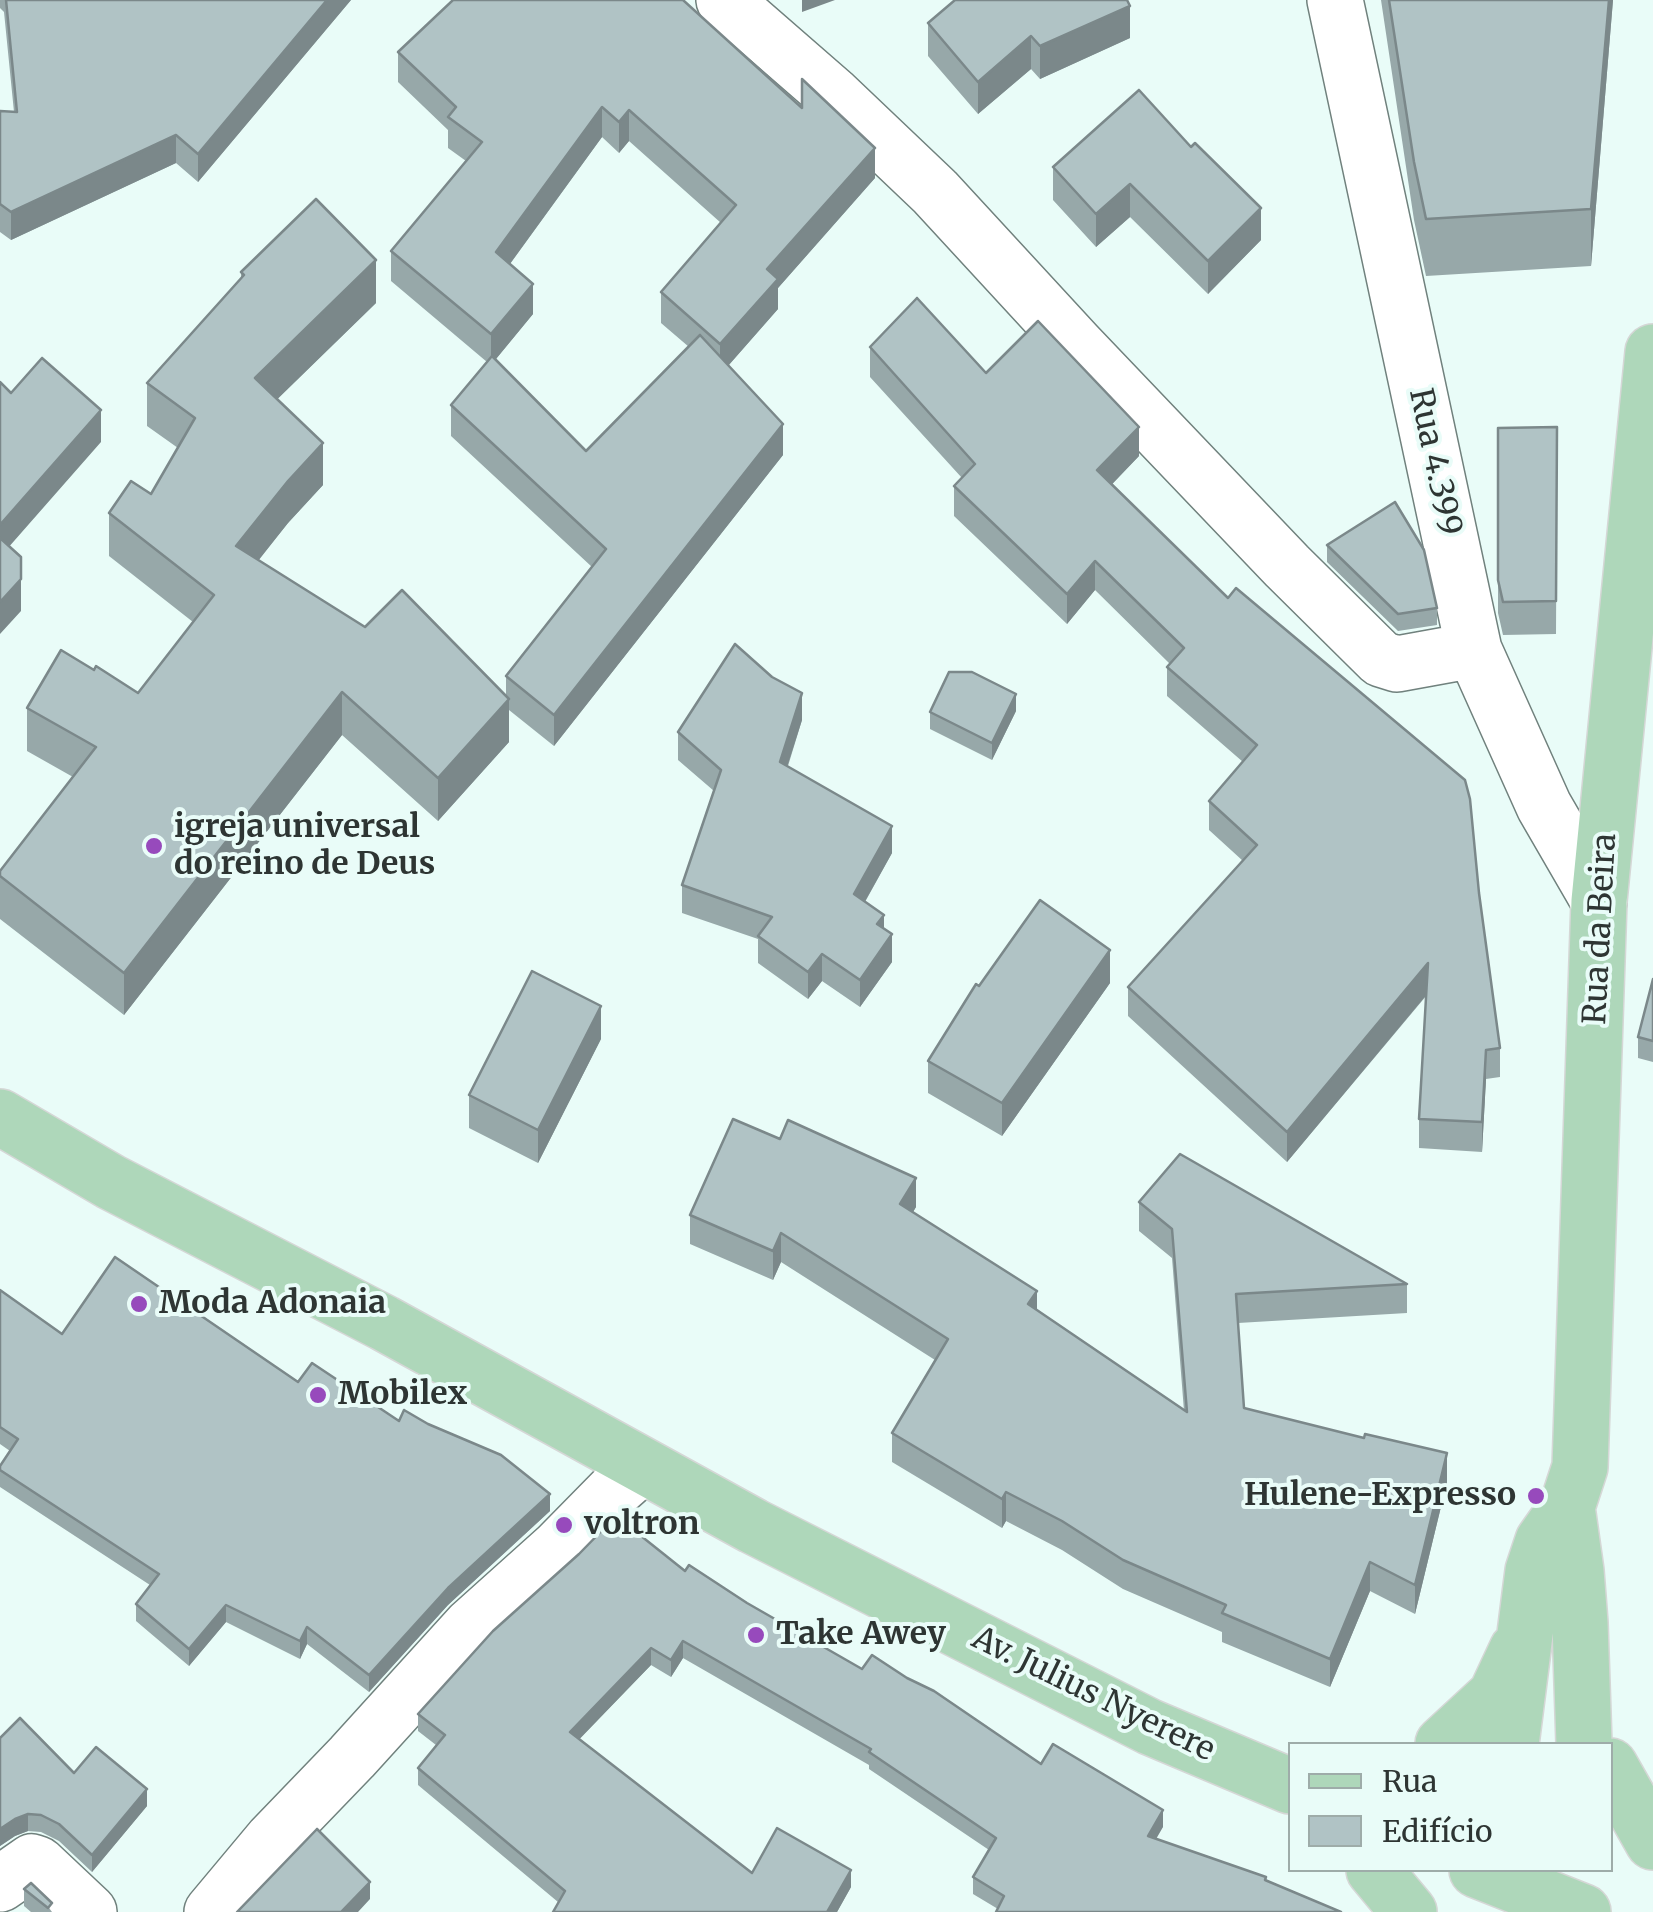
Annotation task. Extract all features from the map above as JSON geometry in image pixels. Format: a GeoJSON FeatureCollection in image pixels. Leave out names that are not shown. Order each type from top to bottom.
{"type":"FeatureCollection","features":[{"type":"Feature","properties":{"kind":"main road","name":"Rua da Beira"},"geometry":{"type":"LineString","coordinates":[[1589,1736],[1573,1487],[1600,901],[1653,352]]}},
{"type":"Feature","properties":{"kind":"main road","name":"Av. Julius Nyerere"},"geometry":{"type":"LineString","coordinates":[[0,1117],[110,1182],[384,1324],[753,1526],[1150,1727],[1288,1785]]}},
{"type":"Feature","properties":{"kind":"main road","name":"Rua da Beira"},"geometry":{"type":"LineString","coordinates":[[1511,1742],[1533,1570],[1543,1540],[1573,1487]]}},
{"type":"Feature","properties":{"kind":"main road"},"geometry":{"type":"LineString","coordinates":[[1445,1742],[1496,1694],[1524,1636]]}},
{"type":"Feature","properties":{"kind":"main road"},"geometry":{"type":"LineString","coordinates":[[1613,1771],[1653,1842]]}},
{"type":"Feature","properties":{"kind":"main road"},"geometry":{"type":"LineString","coordinates":[[1376,1872],[1409,1912]]}},
{"type":"Feature","properties":{"kind":"main road"},"geometry":{"type":"LineString","coordinates":[[1492,1882],[1583,1912],[1583,1872]]}},
{"type":"Feature","properties":{"kind":"street"},"geometry":{"type":"LineString","coordinates":[[724,0],[832,94],[935,192],[1287,566],[1381,658],[1397,664],[1474,650]]}},
{"type":"Feature","properties":{"kind":"street","name":"Rua 4.399"},"geometry":{"type":"LineString","coordinates":[[1336,0],[1474,650],[1544,806],[1600,901]]}},
{"type":"Feature","properties":{"kind":"street"},"geometry":{"type":"LineString","coordinates":[[212,1912],[273,1839],[472,1626],[642,1466]]}},
{"type":"Feature","properties":{"kind":"street"},"geometry":{"type":"LineString","coordinates":[[0,1884],[32,1862],[89,1912]]}},
{"type":"Feature","properties":{"kind":"building"},"geometry":{"type":"Polygon","coordinates":[[[6,0],[327,0],[198,154],[176,135],[11,212],[0,204],[0,111],[17,112],[6,0]]]}},
{"type":"Feature","properties":{"kind":"building"},"geometry":{"type":"Polygon","coordinates":[[[453,0],[683,0],[802,108],[802,79],[875,148],[767,269],[778,279],[720,344],[661,292],[736,205],[629,110],[619,122],[602,107],[496,252],[533,284],[491,334],[391,251],[482,142],[448,117],[456,107],[398,52],[453,0]]]}},
{"type":"Feature","properties":{"kind":"building"},"geometry":{"type":"Polygon","coordinates":[[[955,0],[1127,0],[1130,6],[1040,46],[1031,36],[978,82],[928,23],[955,0]]]}},
{"type":"Feature","properties":{"kind":"building"},"geometry":{"type":"Polygon","coordinates":[[[1389,0],[1609,0],[1591,209],[1426,219],[1389,0]]]}},
{"type":"Feature","properties":{"kind":"building"},"geometry":{"type":"Polygon","coordinates":[[[1139,90],[1191,147],[1195,143],[1261,208],[1208,261],[1130,184],[1096,214],[1053,167],[1139,90]]]}},
{"type":"Feature","properties":{"kind":"building"},"geometry":{"type":"Polygon","coordinates":[[[316,199],[376,260],[255,378],[323,443],[236,546],[365,627],[402,590],[509,699],[438,778],[342,692],[124,973],[0,876],[96,747],[27,708],[61,650],[94,670],[96,666],[138,693],[214,595],[109,513],[131,481],[151,494],[195,418],[147,383],[244,275],[241,272],[316,199]]]}},
{"type":"Feature","properties":{"kind":"building"},"geometry":{"type":"Polygon","coordinates":[[[917,298],[986,373],[1038,321],[1139,427],[1097,470],[1228,598],[1236,588],[1465,780],[1500,1048],[1486,1050],[1482,1122],[1419,1119],[1428,963],[1287,1132],[1128,987],[1257,845],[1209,801],[1257,745],[1167,667],[1184,648],[1095,561],[1067,594],[954,486],[975,464],[870,347],[917,298]]]}},
{"type":"Feature","properties":{"kind":"building"},"geometry":{"type":"Polygon","coordinates":[[[700,335],[783,424],[554,715],[506,676],[606,549],[451,405],[492,356],[586,451],[700,335]]]}},
{"type":"Feature","properties":{"kind":"building"},"geometry":{"type":"Polygon","coordinates":[[[42,358],[101,410],[0,525],[0,382],[11,393],[42,358]]]}},
{"type":"Feature","properties":{"kind":"building"},"geometry":{"type":"Polygon","coordinates":[[[1557,427],[1556,601],[1503,602],[1498,580],[1498,428],[1557,427]]]}},
{"type":"Feature","properties":{"kind":"building"},"geometry":{"type":"Polygon","coordinates":[[[1395,502],[1424,550],[1437,608],[1398,614],[1327,545],[1395,502]]]}},
{"type":"Feature","properties":{"kind":"building"},"geometry":{"type":"Polygon","coordinates":[[[0,538],[21,557],[21,579],[0,602],[0,538]]]}},
{"type":"Feature","properties":{"kind":"building"},"geometry":{"type":"Polygon","coordinates":[[[735,644],[772,677],[802,693],[780,762],[892,826],[854,894],[884,915],[877,924],[892,934],[860,980],[822,954],[808,972],[758,936],[772,917],[682,885],[721,770],[678,732],[735,644]]]}},
{"type":"Feature","properties":{"kind":"building"},"geometry":{"type":"Polygon","coordinates":[[[949,672],[972,672],[1016,694],[992,743],[930,712],[949,672]]]}},
{"type":"Feature","properties":{"kind":"building"},"geometry":{"type":"Polygon","coordinates":[[[1040,900],[1110,950],[1002,1103],[928,1061],[976,984],[979,986],[1040,900]]]}},
{"type":"Feature","properties":{"kind":"building"},"geometry":{"type":"Polygon","coordinates":[[[532,971],[601,1006],[538,1130],[469,1095],[532,971]]]}},
{"type":"Feature","properties":{"kind":"building"},"geometry":{"type":"Polygon","coordinates":[[[1653,979],[1653,1041],[1638,1037],[1653,979]]]}},
{"type":"Feature","properties":{"kind":"building"},"geometry":{"type":"Polygon","coordinates":[[[733,1119],[780,1139],[788,1120],[916,1178],[900,1204],[1037,1291],[1028,1304],[1187,1412],[1172,1229],[1139,1202],[1180,1154],[1407,1284],[1236,1294],[1244,1408],[1364,1438],[1365,1434],[1447,1453],[1415,1585],[1370,1562],[1330,1659],[1222,1613],[1226,1605],[1123,1560],[1062,1521],[1006,1492],[1002,1499],[892,1433],[948,1339],[781,1233],[773,1251],[690,1215],[733,1119]]]}},
{"type":"Feature","properties":{"kind":"building"},"geometry":{"type":"Polygon","coordinates":[[[115,1257],[298,1382],[312,1363],[399,1421],[404,1410],[501,1455],[550,1494],[448,1588],[369,1675],[307,1627],[300,1641],[226,1605],[189,1649],[136,1604],[159,1574],[0,1470],[18,1439],[0,1427],[0,1290],[62,1334],[115,1257]]]}},
{"type":"Feature","properties":{"kind":"building"},"geometry":{"type":"Polygon","coordinates":[[[616,1516],[685,1571],[689,1565],[862,1669],[872,1655],[934,1691],[1041,1764],[1053,1744],[1163,1810],[1148,1836],[1266,1877],[1265,1880],[1341,1912],[996,1912],[1004,1896],[973,1877],[996,1838],[869,1752],[871,1749],[683,1641],[671,1660],[651,1648],[570,1732],[752,1873],[777,1828],[851,1870],[827,1912],[553,1912],[565,1891],[418,1768],[445,1735],[418,1714],[493,1631],[616,1516]]]}},
{"type":"Feature","properties":{"kind":"building"},"geometry":{"type":"Polygon","coordinates":[[[20,1718],[74,1773],[96,1747],[147,1789],[92,1855],[59,1824],[41,1815],[28,1814],[0,1829],[0,1738],[20,1718]]]}},
{"type":"Feature","properties":{"kind":"building"},"geometry":{"type":"Polygon","coordinates":[[[317,1829],[370,1882],[341,1912],[237,1912],[317,1829]]]}},
{"type":"Feature","properties":{"kind":"building"},"geometry":{"type":"Polygon","coordinates":[[[31,1883],[52,1903],[48,1908],[24,1889],[31,1883]]]}},
{"type":"Feature","properties":{"kind":"place","name":"igreja universal do reino de Deus"},"geometry":{"type":"Point","coordinates":[154,846]}},
{"type":"Feature","properties":{"kind":"place","name":"Moda Adonaia"},"geometry":{"type":"Point","coordinates":[139,1304]}},
{"type":"Feature","properties":{"kind":"place","name":"Mobilex"},"geometry":{"type":"Point","coordinates":[318,1395]}},
{"type":"Feature","properties":{"kind":"place","name":"Hulene-Expresso"},"geometry":{"type":"Point","coordinates":[1536,1496]}},
{"type":"Feature","properties":{"kind":"place","name":"voltron"},"geometry":{"type":"Point","coordinates":[564,1525]}},
{"type":"Feature","properties":{"kind":"place","name":"Take Awey"},"geometry":{"type":"Point","coordinates":[756,1635]}}]}
